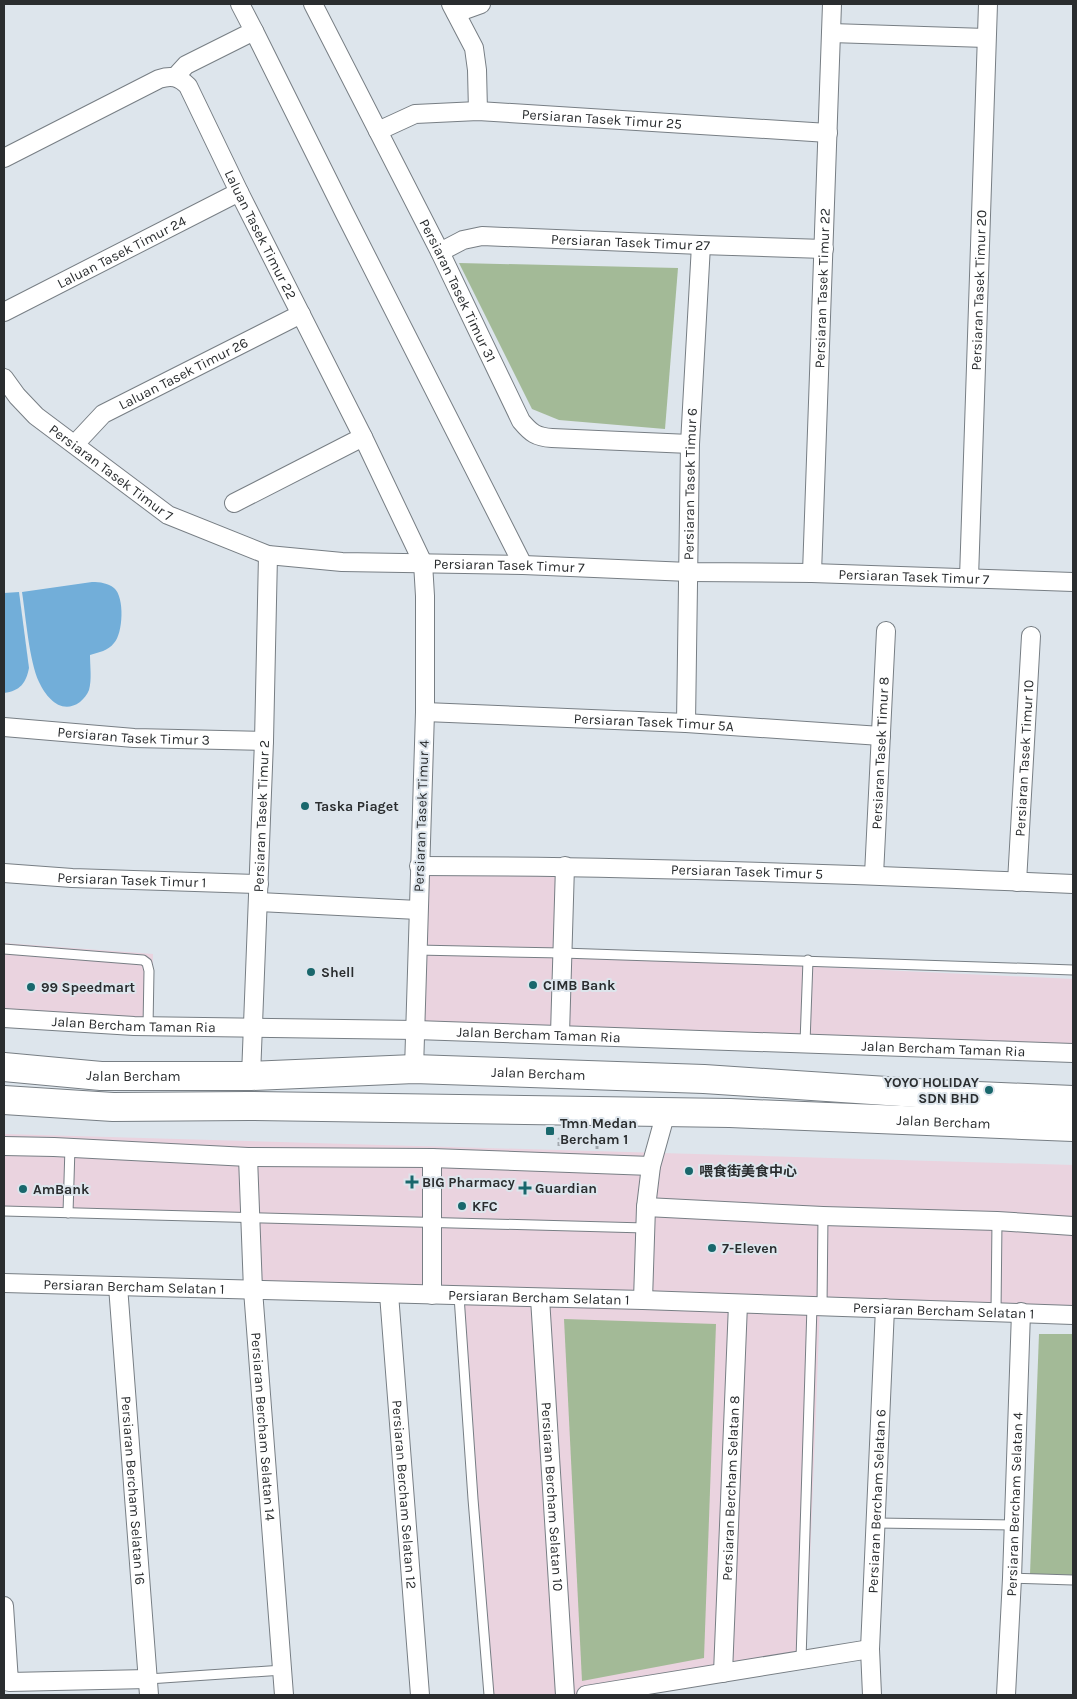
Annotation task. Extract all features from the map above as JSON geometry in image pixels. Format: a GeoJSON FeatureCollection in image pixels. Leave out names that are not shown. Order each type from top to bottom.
{"type":"FeatureCollection","features":[{"type":"Feature","properties":{"kind":"main road","name":"Jalan Bercham"},"geometry":{"type":"LineString","coordinates":[[6,1068],[101,1076],[251,1076],[414,1069],[704,1079],[932,1094],[1073,1100]]}},
{"type":"Feature","properties":{"kind":"main road"},"geometry":{"type":"LineString","coordinates":[[248,1106],[274,1095],[392,1086],[406,1079],[414,1069]]}},
{"type":"Feature","properties":{"kind":"main road"},"geometry":{"type":"LineString","coordinates":[[666,1112],[676,1100],[686,1096],[758,1095],[813,1097],[848,1089]]}},
{"type":"Feature","properties":{"kind":"main road","name":"Jalan Bercham"},"geometry":{"type":"LineString","coordinates":[[4,1100],[113,1106],[248,1106],[730,1113],[1073,1127]]}},
{"type":"Feature","properties":{"kind":"street"},"geometry":{"type":"LineString","coordinates":[[240,4],[523,565]]}},
{"type":"Feature","properties":{"kind":"street","name":"Persiaran Tasek Timur 31"},"geometry":{"type":"LineString","coordinates":[[313,4],[440,252],[522,421],[530,432],[542,438],[690,444]]}},
{"type":"Feature","properties":{"kind":"street"},"geometry":{"type":"LineString","coordinates":[[478,111],[477,70],[474,48],[454,8],[481,4]]}},
{"type":"Feature","properties":{"kind":"street","name":"Persiaran Tasek Timur 22"},"geometry":{"type":"LineString","coordinates":[[812,574],[832,4]]}},
{"type":"Feature","properties":{"kind":"street","name":"Persiaran Tasek Timur 20"},"geometry":{"type":"LineString","coordinates":[[969,578],[988,4]]}},
{"type":"Feature","properties":{"kind":"street"},"geometry":{"type":"LineString","coordinates":[[4,158],[159,79],[168,76],[175,77],[186,65],[254,31]]}},
{"type":"Feature","properties":{"kind":"street"},"geometry":{"type":"LineString","coordinates":[[831,33],[986,38]]}},
{"type":"Feature","properties":{"kind":"street","name":"Laluan Tasek Timur 22"},"geometry":{"type":"LineString","coordinates":[[175,77],[183,80],[188,86],[239,192],[363,437],[423,563]]}},
{"type":"Feature","properties":{"kind":"street","name":"Persiaran Tasek Timur 25"},"geometry":{"type":"LineString","coordinates":[[378,131],[415,114],[478,111],[828,133]]}},
{"type":"Feature","properties":{"kind":"street","name":"Laluan Tasek Timur 24"},"geometry":{"type":"LineString","coordinates":[[4,312],[239,192]]}},
{"type":"Feature","properties":{"kind":"street","name":"Persiaran Tasek Timur 27"},"geometry":{"type":"LineString","coordinates":[[440,252],[463,240],[482,236],[824,249]]}},
{"type":"Feature","properties":{"kind":"street","name":"Persiaran Tasek Timur 6"},"geometry":{"type":"LineString","coordinates":[[686,723],[690,444],[700,245]]}},
{"type":"Feature","properties":{"kind":"street","name":"Laluan Tasek Timur 26"},"geometry":{"type":"LineString","coordinates":[[75,444],[103,414],[301,314]]}},
{"type":"Feature","properties":{"kind":"street","name":"Persiaran Tasek Timur 7"},"geometry":{"type":"LineString","coordinates":[[4,378],[17,396],[36,416],[168,515],[268,555],[342,562],[523,565],[688,572],[1073,582]]}},
{"type":"Feature","properties":{"kind":"street"},"geometry":{"type":"LineString","coordinates":[[234,502],[363,437]]}},
{"type":"Feature","properties":{"kind":"street","name":"Persiaran Tasek Timur 2"},"geometry":{"type":"LineString","coordinates":[[251,1076],[259,902],[268,555]]}},
{"type":"Feature","properties":{"kind":"street","name":"Persiaran Tasek Timur 4"},"geometry":{"type":"LineString","coordinates":[[414,1069],[424,712],[425,596],[423,563]]}},
{"type":"Feature","properties":{"kind":"street","name":"Persiaran Tasek Timur 8"},"geometry":{"type":"LineString","coordinates":[[874,875],[886,631]]}},
{"type":"Feature","properties":{"kind":"street","name":"Persiaran Tasek Timur 10"},"geometry":{"type":"LineString","coordinates":[[1017,882],[1031,636]]}},
{"type":"Feature","properties":{"kind":"street","name":"Persiaran Tasek Timur 5A"},"geometry":{"type":"LineString","coordinates":[[424,712],[686,723],[881,736]]}},
{"type":"Feature","properties":{"kind":"street","name":"Persiaran Tasek Timur 3"},"geometry":{"type":"LineString","coordinates":[[4,727],[134,738],[264,741]]}},
{"type":"Feature","properties":{"kind":"street","name":"Persiaran Tasek Timur 5"},"geometry":{"type":"LineString","coordinates":[[419,866],[565,866],[874,875],[1073,884]]}},
{"type":"Feature","properties":{"kind":"street"},"geometry":{"type":"LineString","coordinates":[[560,1034],[565,866]]}},
{"type":"Feature","properties":{"kind":"street","name":"Persiaran Tasek Timur 1"},"geometry":{"type":"LineString","coordinates":[[4,873],[72,878],[259,884]]}},
{"type":"Feature","properties":{"kind":"street"},"geometry":{"type":"LineString","coordinates":[[259,902],[418,910]]}},
{"type":"Feature","properties":{"kind":"street","name":"Jalan Bercham Taman Ria"},"geometry":{"type":"LineString","coordinates":[[4,1018],[148,1027],[416,1030],[560,1034],[1073,1053]]}},
{"type":"Feature","properties":{"kind":"street"},"geometry":{"type":"LineString","coordinates":[[643,1300],[646,1207],[650,1166],[666,1112]]}},
{"type":"Feature","properties":{"kind":"street"},"geometry":{"type":"LineString","coordinates":[[4,1146],[70,1147],[248,1157],[432,1158],[650,1166]]}},
{"type":"Feature","properties":{"kind":"street","name":"Persiaran Bercham Selatan 14"},"geometry":{"type":"LineString","coordinates":[[248,1157],[253,1290],[284,1695]]}},
{"type":"Feature","properties":{"kind":"street"},"geometry":{"type":"LineString","coordinates":[[432,1158],[432,1295]]}},
{"type":"Feature","properties":{"kind":"street"},"geometry":{"type":"LineString","coordinates":[[646,1207],[823,1216],[997,1221],[1073,1226]]}},
{"type":"Feature","properties":{"kind":"street","name":"Persiaran Bercham Selatan 1"},"geometry":{"type":"LineString","coordinates":[[4,1283],[643,1300],[1073,1315]]}},
{"type":"Feature","properties":{"kind":"street","name":"Persiaran Bercham Selatan 16"},"geometry":{"type":"LineString","coordinates":[[118,1286],[148,1687]]}},
{"type":"Feature","properties":{"kind":"street","name":"Persiaran Bercham Selatan 12"},"geometry":{"type":"LineString","coordinates":[[390,1294],[420,1695]]}},
{"type":"Feature","properties":{"kind":"street","name":"Persiaran Bercham Selatan 10"},"geometry":{"type":"LineString","coordinates":[[540,1298],[565,1695]]}},
{"type":"Feature","properties":{"kind":"street","name":"Persiaran Bercham Selatan 8"},"geometry":{"type":"LineString","coordinates":[[723,1673],[738,1304]]}},
{"type":"Feature","properties":{"kind":"street","name":"Persiaran Bercham Selatan 6"},"geometry":{"type":"LineString","coordinates":[[872,1695],[870,1649],[885,1308]]}},
{"type":"Feature","properties":{"kind":"street","name":"Persiaran Bercham Selatan 4"},"geometry":{"type":"LineString","coordinates":[[1006,1695],[1014,1525],[1020,1312]]}},
{"type":"Feature","properties":{"kind":"street"},"geometry":{"type":"LineString","coordinates":[[4,1606],[7,1682],[148,1687]]}},
{"type":"Feature","properties":{"kind":"street"},"geometry":{"type":"LineString","coordinates":[[586,1695],[651,1690],[723,1673],[870,1649]]}},
{"type":"Feature","properties":{"kind":"lane"},"geometry":{"type":"LineString","coordinates":[[4,949],[143,960],[147,963],[150,971],[148,1027]]}},
{"type":"Feature","properties":{"kind":"lane"},"geometry":{"type":"LineString","coordinates":[[417,950],[808,960],[1073,970]]}},
{"type":"Feature","properties":{"kind":"lane"},"geometry":{"type":"LineString","coordinates":[[805,1043],[808,960]]}},
{"type":"Feature","properties":{"kind":"lane"},"geometry":{"type":"LineString","coordinates":[[68,1213],[70,1147]]}},
{"type":"Feature","properties":{"kind":"lane"},"geometry":{"type":"LineString","coordinates":[[4,1212],[646,1228]]}},
{"type":"Feature","properties":{"kind":"lane"},"geometry":{"type":"LineString","coordinates":[[801,1660],[817,1306],[823,1216]]}},
{"type":"Feature","properties":{"kind":"lane"},"geometry":{"type":"LineString","coordinates":[[996,1312],[997,1221]]}},
{"type":"Feature","properties":{"kind":"lane"},"geometry":{"type":"LineString","coordinates":[[459,1296],[489,1695]]}},
{"type":"Feature","properties":{"kind":"lane"},"geometry":{"type":"LineString","coordinates":[[876,1523],[1014,1525]]}},
{"type":"Feature","properties":{"kind":"lane"},"geometry":{"type":"LineString","coordinates":[[1012,1578],[1073,1580]]}},
{"type":"Feature","properties":{"kind":"lane"},"geometry":{"type":"LineString","coordinates":[[148,1687],[283,1670]]}},
{"type":"Feature","properties":{"kind":"path"},"geometry":{"type":"LineString","coordinates":[[559,1139],[597,1139]]}},
{"type":"Feature","properties":{"kind":"shaded area"},"geometry":{"type":"Polygon","coordinates":[[[428,865],[567,871],[567,955],[1073,979],[1073,1060],[421,1038],[428,865]]]}},
{"type":"Feature","properties":{"kind":"shaded area"},"geometry":{"type":"Polygon","coordinates":[[[4,943],[153,954],[151,1027],[4,1018],[4,943]]]}},
{"type":"Feature","properties":{"kind":"shaded area"},"geometry":{"type":"Polygon","coordinates":[[[4,1134],[1073,1165],[1073,1317],[820,1306],[806,1662],[612,1695],[490,1695],[460,1300],[256,1284],[256,1219],[4,1214],[4,1134]]]}},
{"type":"Feature","properties":{"kind":"green space"},"geometry":{"type":"Polygon","coordinates":[[[459,263],[678,268],[665,429],[559,420],[532,409],[459,263]]]}},
{"type":"Feature","properties":{"kind":"green space"},"geometry":{"type":"Polygon","coordinates":[[[564,1319],[716,1324],[704,1658],[582,1681],[564,1319]]]}},
{"type":"Feature","properties":{"kind":"green space"},"geometry":{"type":"Polygon","coordinates":[[[1039,1334],[1073,1334],[1073,1575],[1030,1574],[1039,1334]]]}},
{"type":"Feature","properties":{"kind":"water"},"geometry":{"type":"Polygon","coordinates":[[[92,582],[109,585],[118,593],[122,616],[119,632],[114,643],[109,648],[90,655],[90,682],[89,690],[85,696],[73,706],[61,706],[46,694],[39,682],[30,651],[22,592],[92,582]]]}},
{"type":"Feature","properties":{"kind":"water"},"geometry":{"type":"Polygon","coordinates":[[[19,592],[29,668],[24,682],[18,688],[4,693],[4,593],[19,592]]]}},
{"type":"Feature","properties":{"kind":"place","name":"Taska Piaget"},"geometry":{"type":"Point","coordinates":[305,806]}},
{"type":"Feature","properties":{"kind":"place","name":"Shell"},"geometry":{"type":"Point","coordinates":[311,972]}},
{"type":"Feature","properties":{"kind":"place","name":"CIMB Bank"},"geometry":{"type":"Point","coordinates":[533,985]}},
{"type":"Feature","properties":{"kind":"place","name":"99 Speedmart"},"geometry":{"type":"Point","coordinates":[31,987]}},
{"type":"Feature","properties":{"kind":"place","name":"YOYO HOLIDAY SDN BHD"},"geometry":{"type":"Point","coordinates":[989,1090]}},
{"type":"Feature","properties":{"kind":"place","name":"Tmn Medan Bercham 1"},"geometry":{"type":"Point","coordinates":[550,1131]}},
{"type":"Feature","properties":{"kind":"place","name":"喂食街美食中心"},"geometry":{"type":"Point","coordinates":[689,1171]}},
{"type":"Feature","properties":{"kind":"place","name":"BIG Pharmacy"},"geometry":{"type":"Point","coordinates":[412,1182]}},
{"type":"Feature","properties":{"kind":"place","name":"Guardian"},"geometry":{"type":"Point","coordinates":[525,1188]}},
{"type":"Feature","properties":{"kind":"place","name":"AmBank"},"geometry":{"type":"Point","coordinates":[23,1189]}},
{"type":"Feature","properties":{"kind":"place","name":"KFC"},"geometry":{"type":"Point","coordinates":[462,1206]}},
{"type":"Feature","properties":{"kind":"place","name":"7-Eleven"},"geometry":{"type":"Point","coordinates":[712,1248]}}]}
